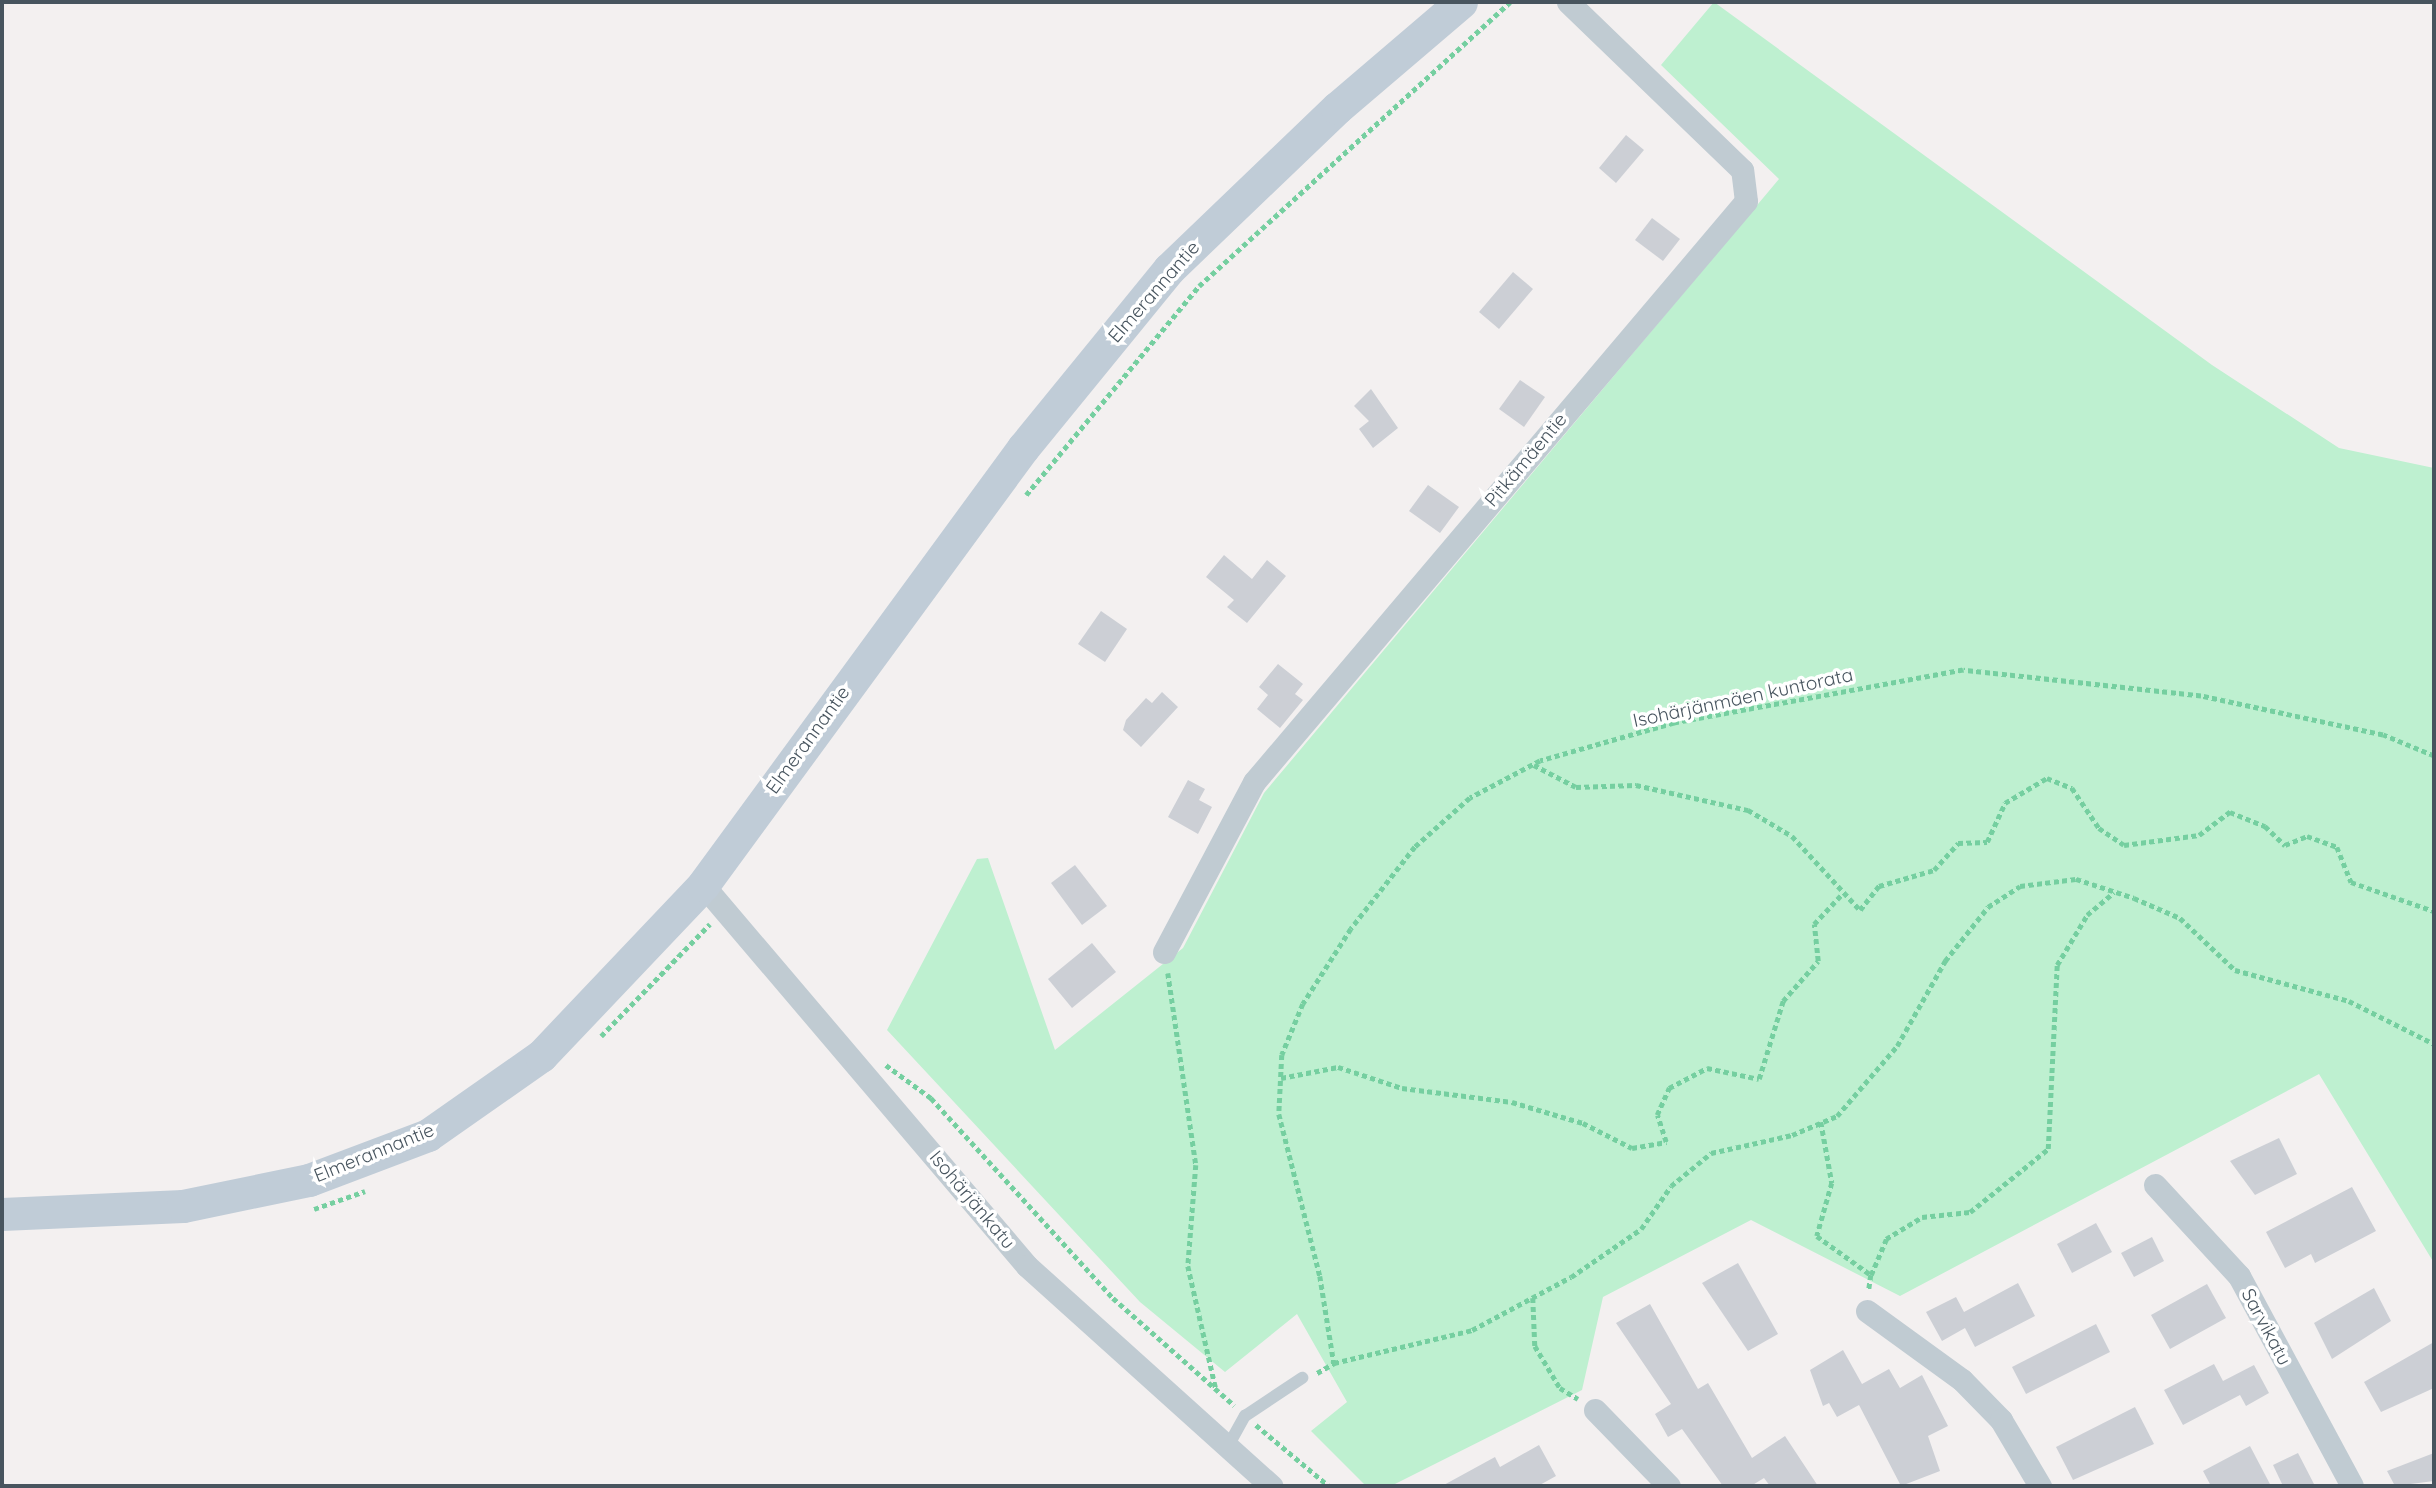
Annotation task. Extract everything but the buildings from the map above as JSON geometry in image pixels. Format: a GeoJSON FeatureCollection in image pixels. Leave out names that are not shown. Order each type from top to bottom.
{"type":"FeatureCollection","features":[{"type":"Feature","properties":{"kind":"street","name":"Elmerannantie"},"geometry":{"type":"LineString","coordinates":[[2,1214],[183,1206],[309,1180],[428,1135],[541,1056],[703,885],[1023,448],[1169,269],[1337,108],[1461,2]]}},
{"type":"Feature","properties":{"kind":"street","name":"Pitkämäentie"},"geometry":{"type":"LineString","coordinates":[[1164,952],[1254,782],[1746,201],[1742,170],[1568,2]]}},
{"type":"Feature","properties":{"kind":"street","name":"Isohärjänkatu"},"geometry":{"type":"LineString","coordinates":[[703,885],[1027,1266],[1271,1486]]}},
{"type":"Feature","properties":{"kind":"street","name":"Sarvikatu"},"geometry":{"type":"LineString","coordinates":[[2155,1185],[2239,1276],[2352,1486]]}},
{"type":"Feature","properties":{"kind":"street"},"geometry":{"type":"LineString","coordinates":[[1867,1311],[1962,1381],[2001,1420],[2040,1486]]}},
{"type":"Feature","properties":{"kind":"street"},"geometry":{"type":"LineString","coordinates":[[1595,1410],[1669,1486]]}},
{"type":"Feature","properties":{"kind":"lane"},"geometry":{"type":"LineString","coordinates":[[1227,1448],[1245,1416],[1302,1378]]}},
{"type":"Feature","properties":{"kind":"path","name":"Isohärjänmäen kuntorata"},"geometry":{"type":"LineString","coordinates":[[2434,756],[2383,735],[2201,696],[1963,670],[1674,723],[1534,765],[1470,798],[1415,847],[1303,1004],[1282,1055],[1279,1114],[1320,1276],[1334,1363],[1472,1330],[1533,1298],[1641,1229],[1671,1186],[1712,1153],[1837,1116],[1897,1046],[1945,961],[1988,907],[2020,887],[2076,879],[2115,892],[2180,918],[2235,970],[2349,1001],[2434,1044]]}},
{"type":"Feature","properties":{"kind":"path"},"geometry":{"type":"LineString","coordinates":[[1534,765],[1576,787],[1636,785],[1748,810],[1792,836],[1842,894],[1860,910],[1879,886],[1934,870],[1958,843],[1987,842],[2005,803],[2047,778],[2072,788],[2099,828],[2124,845],[2199,835],[2230,812],[2265,826],[2285,845],[2307,836],[2337,847],[2351,882],[2434,911]]}},
{"type":"Feature","properties":{"kind":"path"},"geometry":{"type":"LineString","coordinates":[[1867,1311],[1871,1275],[1886,1238],[1922,1217],[1970,1212],[2048,1149],[2057,965],[2087,915],[2115,892]]}},
{"type":"Feature","properties":{"kind":"path"},"geometry":{"type":"LineString","coordinates":[[1281,1078],[1338,1068],[1402,1088],[1512,1102],[1583,1123],[1632,1148],[1666,1142],[1657,1115],[1669,1088],[1707,1068],[1759,1079],[1783,1001],[1818,961],[1814,924],[1842,894]]}},
{"type":"Feature","properties":{"kind":"path"},"geometry":{"type":"LineString","coordinates":[[1164,952],[1196,1164],[1188,1266],[1217,1390]]}},
{"type":"Feature","properties":{"kind":"path"},"geometry":{"type":"LineString","coordinates":[[883,1062],[931,1098],[1113,1298],[1245,1416],[1329,1486]]}},
{"type":"Feature","properties":{"kind":"path"},"geometry":{"type":"LineString","coordinates":[[1821,1122],[1832,1183],[1817,1236],[1871,1275]]}},
{"type":"Feature","properties":{"kind":"path"},"geometry":{"type":"LineString","coordinates":[[1533,1298],[1535,1346],[1560,1388],[1595,1410]]}},
{"type":"Feature","properties":{"kind":"green space"},"geometry":{"type":"Polygon","coordinates":[[[1714,2],[2212,365],[2339,448],[2434,468],[2434,1263],[2319,1074],[1900,1296],[1751,1220],[1603,1297],[1582,1390],[1391,1486],[1366,1486],[1311,1431],[1347,1402],[1297,1314],[1225,1372],[1140,1302],[887,1030],[977,859],[988,858],[1055,1050],[1183,948],[1264,793],[1779,179],[1661,65],[1714,2]]]}}]}
